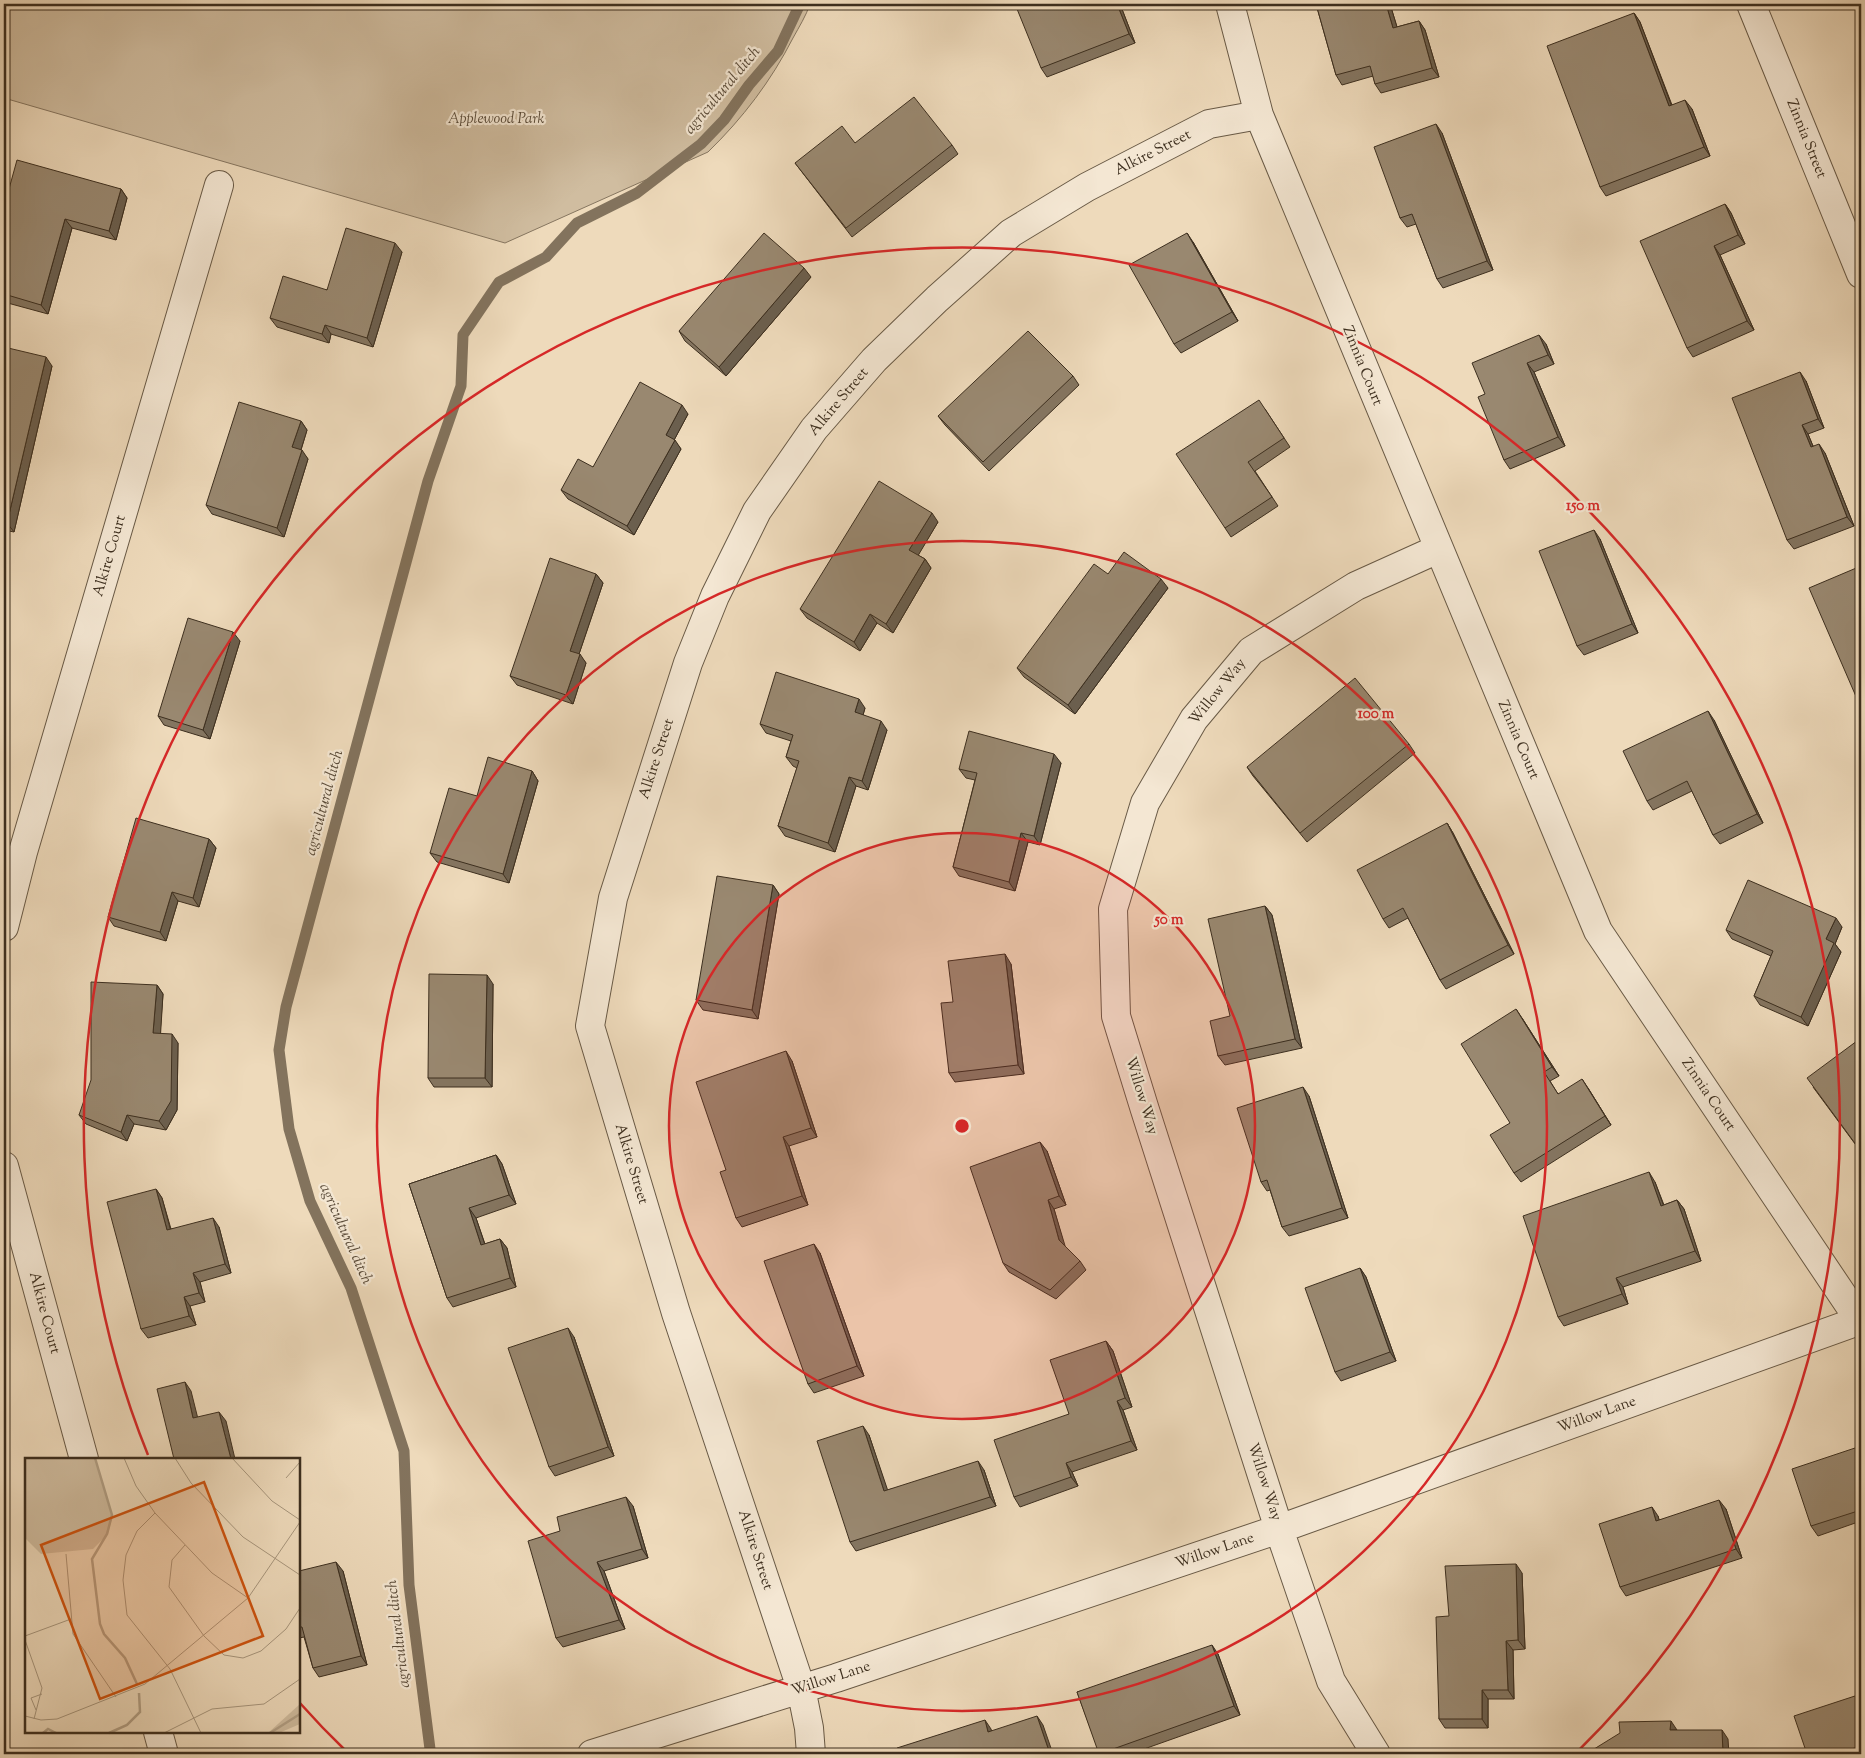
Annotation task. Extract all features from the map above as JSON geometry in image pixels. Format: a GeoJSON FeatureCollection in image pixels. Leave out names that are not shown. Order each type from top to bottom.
{"type":"FeatureCollection","features":[{"type":"Feature","properties":{"kind":"street"},"geometry":{"type":"LineString","coordinates":[[1230,4],[1259,114]]}},
{"type":"Feature","properties":{"kind":"street","name":"Zinnia Street"},"geometry":{"type":"LineString","coordinates":[[1751,4],[1861,274]]}},
{"type":"Feature","properties":{"kind":"street","name":"Zinnia Court"},"geometry":{"type":"LineString","coordinates":[[1259,114],[1598,931],[1861,1320]]}},
{"type":"Feature","properties":{"kind":"street","name":"Alkire Street"},"geometry":{"type":"LineString","coordinates":[[812,1754],[801,1688],[676,1313],[590,1026],[613,898],[688,663],[715,596],[757,511],[814,429],[874,360],[937,299],[1010,233],[1087,187],[1209,124],[1259,114]]}},
{"type":"Feature","properties":{"kind":"street","name":"Alkire Court"},"geometry":{"type":"LineString","coordinates":[[4,928],[13,852],[219,185]]}},
{"type":"Feature","properties":{"kind":"street","name":"Willow Way"},"geometry":{"type":"LineString","coordinates":[[1376,1754],[1331,1681],[1279,1530],[1145,1110],[1116,1016],[1113,910],[1145,803],[1194,719],[1251,650],[1356,586],[1438,549]]}},
{"type":"Feature","properties":{"kind":"street","name":"Alkire Court"},"geometry":{"type":"LineString","coordinates":[[4,1166],[84,1458]]}},
{"type":"Feature","properties":{"kind":"street","name":"Willow Lane"},"geometry":{"type":"LineString","coordinates":[[592,1754],[801,1688],[1279,1530],[1861,1320]]}},
{"type":"Feature","properties":{"kind":"street"},"geometry":{"type":"LineString","coordinates":[[158,1733],[164,1754]]}},
{"type":"Feature","properties":{"kind":"green space","name":"Applewood Park"},"geometry":{"type":"Polygon","coordinates":[[[4,4],[810,4],[766,84],[733,126],[708,152],[505,243],[4,98],[4,4]]]}},
{"type":"Feature","properties":{"kind":"building"},"geometry":{"type":"Polygon","coordinates":[[[1015,4],[1117,4],[1129,34],[1041,68],[1015,4]]]}},
{"type":"Feature","properties":{"kind":"building"},"geometry":{"type":"Polygon","coordinates":[[[1316,4],[1386,4],[1393,28],[1419,21],[1432,68],[1375,84],[1370,66],[1336,75],[1316,4]]]}},
{"type":"Feature","properties":{"kind":"building"},"geometry":{"type":"Polygon","coordinates":[[[1634,13],[1669,106],[1685,100],[1704,147],[1600,187],[1547,46],[1634,13]]]}},
{"type":"Feature","properties":{"kind":"building"},"geometry":{"type":"Polygon","coordinates":[[[914,97],[952,145],[846,228],[795,163],[842,126],[855,143],[914,97]]]}},
{"type":"Feature","properties":{"kind":"building"},"geometry":{"type":"Polygon","coordinates":[[[1436,124],[1487,261],[1437,279],[1412,214],[1400,218],[1374,147],[1436,124]]]}},
{"type":"Feature","properties":{"kind":"building"},"geometry":{"type":"Polygon","coordinates":[[[17,160],[121,189],[109,231],[65,219],[41,305],[4,294],[4,207],[17,160]]]}},
{"type":"Feature","properties":{"kind":"building"},"geometry":{"type":"Polygon","coordinates":[[[1725,204],[1738,235],[1714,246],[1747,321],[1687,348],[1640,241],[1725,204]]]}},
{"type":"Feature","properties":{"kind":"building"},"geometry":{"type":"Polygon","coordinates":[[[346,228],[395,243],[367,338],[325,325],[322,334],[270,318],[283,276],[327,290],[346,228]]]}},
{"type":"Feature","properties":{"kind":"building"},"geometry":{"type":"Polygon","coordinates":[[[764,233],[804,268],[719,367],[679,331],[764,233]]]}},
{"type":"Feature","properties":{"kind":"building"},"geometry":{"type":"Polygon","coordinates":[[[1187,233],[1232,312],[1174,344],[1129,265],[1187,233]]]}},
{"type":"Feature","properties":{"kind":"building"},"geometry":{"type":"Polygon","coordinates":[[[1028,331],[1073,376],[983,462],[938,416],[1028,331]]]}},
{"type":"Feature","properties":{"kind":"building"},"geometry":{"type":"Polygon","coordinates":[[[1539,335],[1548,355],[1527,363],[1558,437],[1504,460],[1478,397],[1485,394],[1472,363],[1539,335]]]}},
{"type":"Feature","properties":{"kind":"building"},"geometry":{"type":"Polygon","coordinates":[[[4,347],[46,357],[7,523],[4,522],[4,347]]]}},
{"type":"Feature","properties":{"kind":"building"},"geometry":{"type":"Polygon","coordinates":[[[1800,372],[1818,419],[1802,425],[1811,447],[1819,444],[1847,517],[1787,540],[1732,398],[1800,372]]]}},
{"type":"Feature","properties":{"kind":"building"},"geometry":{"type":"Polygon","coordinates":[[[640,382],[682,405],[666,435],[675,440],[627,526],[561,490],[578,459],[593,467],[640,382]]]}},
{"type":"Feature","properties":{"kind":"building"},"geometry":{"type":"Polygon","coordinates":[[[1259,400],[1284,438],[1248,462],[1272,497],[1225,528],[1176,454],[1259,400]]]}},
{"type":"Feature","properties":{"kind":"building"},"geometry":{"type":"Polygon","coordinates":[[[239,402],[301,421],[292,447],[302,450],[277,528],[206,505],[239,402]]]}},
{"type":"Feature","properties":{"kind":"building"},"geometry":{"type":"Polygon","coordinates":[[[879,481],[932,513],[909,550],[925,559],[886,624],[870,614],[854,642],[800,609],[879,481]]]}},
{"type":"Feature","properties":{"kind":"building"},"geometry":{"type":"Polygon","coordinates":[[[1594,530],[1632,624],[1577,646],[1539,551],[1594,530]]]}},
{"type":"Feature","properties":{"kind":"building"},"geometry":{"type":"Polygon","coordinates":[[[1124,552],[1161,579],[1068,705],[1017,668],[1094,564],[1108,574],[1124,552]]]}},
{"type":"Feature","properties":{"kind":"building"},"geometry":{"type":"Polygon","coordinates":[[[550,558],[596,574],[570,651],[580,654],[566,695],[510,676],[550,558]]]}},
{"type":"Feature","properties":{"kind":"building"},"geometry":{"type":"Polygon","coordinates":[[[1861,566],[1861,708],[1809,588],[1861,566]]]}},
{"type":"Feature","properties":{"kind":"building"},"geometry":{"type":"Polygon","coordinates":[[[188,618],[233,632],[203,730],[158,716],[188,618]]]}},
{"type":"Feature","properties":{"kind":"building"},"geometry":{"type":"Polygon","coordinates":[[[776,672],[859,699],[855,712],[881,721],[862,781],[849,777],[828,843],[778,826],[799,761],[786,757],[793,735],[760,724],[776,672]]]}},
{"type":"Feature","properties":{"kind":"building"},"geometry":{"type":"Polygon","coordinates":[[[1355,678],[1409,744],[1300,833],[1247,767],[1355,678]]]}},
{"type":"Feature","properties":{"kind":"building"},"geometry":{"type":"Polygon","coordinates":[[[1708,711],[1757,814],[1713,835],[1687,781],[1647,801],[1623,751],[1708,711]]]}},
{"type":"Feature","properties":{"kind":"building"},"geometry":{"type":"Polygon","coordinates":[[[969,731],[1054,754],[1034,836],[1021,833],[1009,882],[953,867],[977,773],[959,769],[969,731]]]}},
{"type":"Feature","properties":{"kind":"building"},"geometry":{"type":"Polygon","coordinates":[[[488,757],[532,771],[503,874],[430,853],[449,788],[477,796],[488,757]]]}},
{"type":"Feature","properties":{"kind":"building"},"geometry":{"type":"Polygon","coordinates":[[[136,818],[209,839],[193,898],[172,892],[160,932],[108,917],[136,818]]]}},
{"type":"Feature","properties":{"kind":"building"},"geometry":{"type":"Polygon","coordinates":[[[1447,823],[1508,945],[1440,980],[1403,908],[1383,919],[1357,870],[1447,823]]]}},
{"type":"Feature","properties":{"kind":"building"},"geometry":{"type":"Polygon","coordinates":[[[717,876],[773,885],[752,1010],[696,1000],[717,876]]]}},
{"type":"Feature","properties":{"kind":"building"},"geometry":{"type":"Polygon","coordinates":[[[1748,880],[1836,918],[1826,939],[1834,943],[1801,1017],[1754,996],[1773,951],[1726,930],[1748,880]]]}},
{"type":"Feature","properties":{"kind":"building"},"geometry":{"type":"Polygon","coordinates":[[[1265,906],[1295,1039],[1218,1056],[1210,1021],[1230,1016],[1208,919],[1265,906]]]}},
{"type":"Feature","properties":{"kind":"building"},"geometry":{"type":"Polygon","coordinates":[[[1005,954],[1018,1065],[949,1073],[941,1003],[953,1002],[948,961],[1005,954]]]}},
{"type":"Feature","properties":{"kind":"building"},"geometry":{"type":"Polygon","coordinates":[[[429,974],[487,975],[485,1078],[428,1078],[429,974]]]}},
{"type":"Feature","properties":{"kind":"building"},"geometry":{"type":"Polygon","coordinates":[[[91,982],[157,985],[153,1033],[172,1034],[171,1101],[159,1121],[127,1115],[121,1132],[79,1115],[91,1080],[91,982]]]}},
{"type":"Feature","properties":{"kind":"building"},"geometry":{"type":"Polygon","coordinates":[[[1516,1009],[1552,1067],[1544,1072],[1558,1094],[1582,1079],[1605,1116],[1514,1173],[1490,1135],[1510,1123],[1461,1044],[1516,1009]]]}},
{"type":"Feature","properties":{"kind":"building"},"geometry":{"type":"Polygon","coordinates":[[[1861,1038],[1861,1143],[1857,1146],[1807,1078],[1861,1038]]]}},
{"type":"Feature","properties":{"kind":"building"},"geometry":{"type":"Polygon","coordinates":[[[786,1051],[811,1128],[783,1137],[802,1196],[736,1218],[720,1172],[726,1170],[696,1082],[786,1051]]]}},
{"type":"Feature","properties":{"kind":"building"},"geometry":{"type":"Polygon","coordinates":[[[1303,1087],[1342,1208],[1282,1227],[1267,1180],[1261,1182],[1237,1108],[1303,1087]]]}},
{"type":"Feature","properties":{"kind":"building"},"geometry":{"type":"Polygon","coordinates":[[[1040,1142],[1059,1196],[1048,1200],[1059,1240],[1080,1261],[1050,1290],[1003,1263],[970,1167],[1040,1142]]]}},
{"type":"Feature","properties":{"kind":"building"},"geometry":{"type":"Polygon","coordinates":[[[496,1155],[509,1195],[469,1208],[481,1245],[500,1239],[510,1278],[447,1298],[409,1184],[496,1155]]]}},
{"type":"Feature","properties":{"kind":"building"},"geometry":{"type":"Polygon","coordinates":[[[1649,1172],[1661,1206],[1677,1200],[1695,1251],[1616,1278],[1622,1294],[1558,1317],[1523,1216],[1649,1172]]]}},
{"type":"Feature","properties":{"kind":"building"},"geometry":{"type":"Polygon","coordinates":[[[156,1189],[167,1230],[213,1218],[225,1264],[193,1273],[199,1293],[184,1297],[189,1316],[141,1329],[107,1202],[156,1189]]]}},
{"type":"Feature","properties":{"kind":"building"},"geometry":{"type":"Polygon","coordinates":[[[814,1244],[857,1366],[808,1384],[764,1261],[814,1244]]]}},
{"type":"Feature","properties":{"kind":"building"},"geometry":{"type":"Polygon","coordinates":[[[1360,1268],[1390,1352],[1335,1372],[1305,1288],[1360,1268]]]}},
{"type":"Feature","properties":{"kind":"building"},"geometry":{"type":"Polygon","coordinates":[[[568,1328],[608,1447],[549,1467],[508,1348],[568,1328]]]}},
{"type":"Feature","properties":{"kind":"building"},"geometry":{"type":"Polygon","coordinates":[[[1106,1341],[1125,1398],[1117,1401],[1131,1441],[1066,1463],[1071,1477],[1014,1497],[994,1440],[1069,1414],[1050,1360],[1106,1341]]]}},
{"type":"Feature","properties":{"kind":"building"},"geometry":{"type":"Polygon","coordinates":[[[185,1382],[193,1418],[219,1412],[231,1458],[174,1458],[157,1389],[185,1382]]]}},
{"type":"Feature","properties":{"kind":"building"},"geometry":{"type":"Polygon","coordinates":[[[863,1426],[884,1491],[978,1461],[990,1497],[850,1542],[817,1441],[863,1426]]]}},
{"type":"Feature","properties":{"kind":"building"},"geometry":{"type":"Polygon","coordinates":[[[1861,1446],[1861,1510],[1811,1526],[1792,1469],[1861,1446]]]}},
{"type":"Feature","properties":{"kind":"building"},"geometry":{"type":"Polygon","coordinates":[[[626,1497],[642,1549],[597,1562],[619,1620],[556,1638],[528,1541],[560,1531],[557,1517],[626,1497]]]}},
{"type":"Feature","properties":{"kind":"building"},"geometry":{"type":"Polygon","coordinates":[[[1719,1500],[1736,1549],[1620,1587],[1599,1524],[1652,1507],[1656,1521],[1719,1500]]]}},
{"type":"Feature","properties":{"kind":"building"},"geometry":{"type":"Polygon","coordinates":[[[336,1562],[361,1656],[313,1668],[302,1627],[300,1627],[300,1571],[336,1562]]]}},
{"type":"Feature","properties":{"kind":"building"},"geometry":{"type":"Polygon","coordinates":[[[1516,1564],[1518,1640],[1506,1641],[1508,1690],[1482,1690],[1482,1719],[1439,1719],[1436,1617],[1449,1616],[1445,1566],[1516,1564]]]}},
{"type":"Feature","properties":{"kind":"building"},"geometry":{"type":"Polygon","coordinates":[[[1212,1645],[1234,1706],[1099,1754],[1077,1692],[1212,1645]]]}},
{"type":"Feature","properties":{"kind":"building"},"geometry":{"type":"Polygon","coordinates":[[[1861,1694],[1861,1746],[1836,1754],[1807,1754],[1794,1716],[1861,1694]]]}},
{"type":"Feature","properties":{"kind":"building"},"geometry":{"type":"Polygon","coordinates":[[[1037,1716],[1050,1754],[899,1754],[897,1748],[985,1720],[988,1732],[1037,1716]]]}},
{"type":"Feature","properties":{"kind":"building"},"geometry":{"type":"Polygon","coordinates":[[[1671,1721],[1670,1730],[1722,1730],[1723,1754],[1586,1754],[1620,1733],[1619,1722],[1671,1721]]]}},
{"type":"Feature","properties":{"kind":"waterway","name":"agricultural ditch"},"geometry":{"type":"LineString","coordinates":[[430,1749],[409,1585],[404,1451],[351,1288],[310,1201],[289,1129],[279,1050],[286,1007],[428,481],[461,386],[463,335],[499,282],[546,257],[577,223],[637,193],[701,144],[724,120],[749,85],[778,51],[800,4]]}}]}
